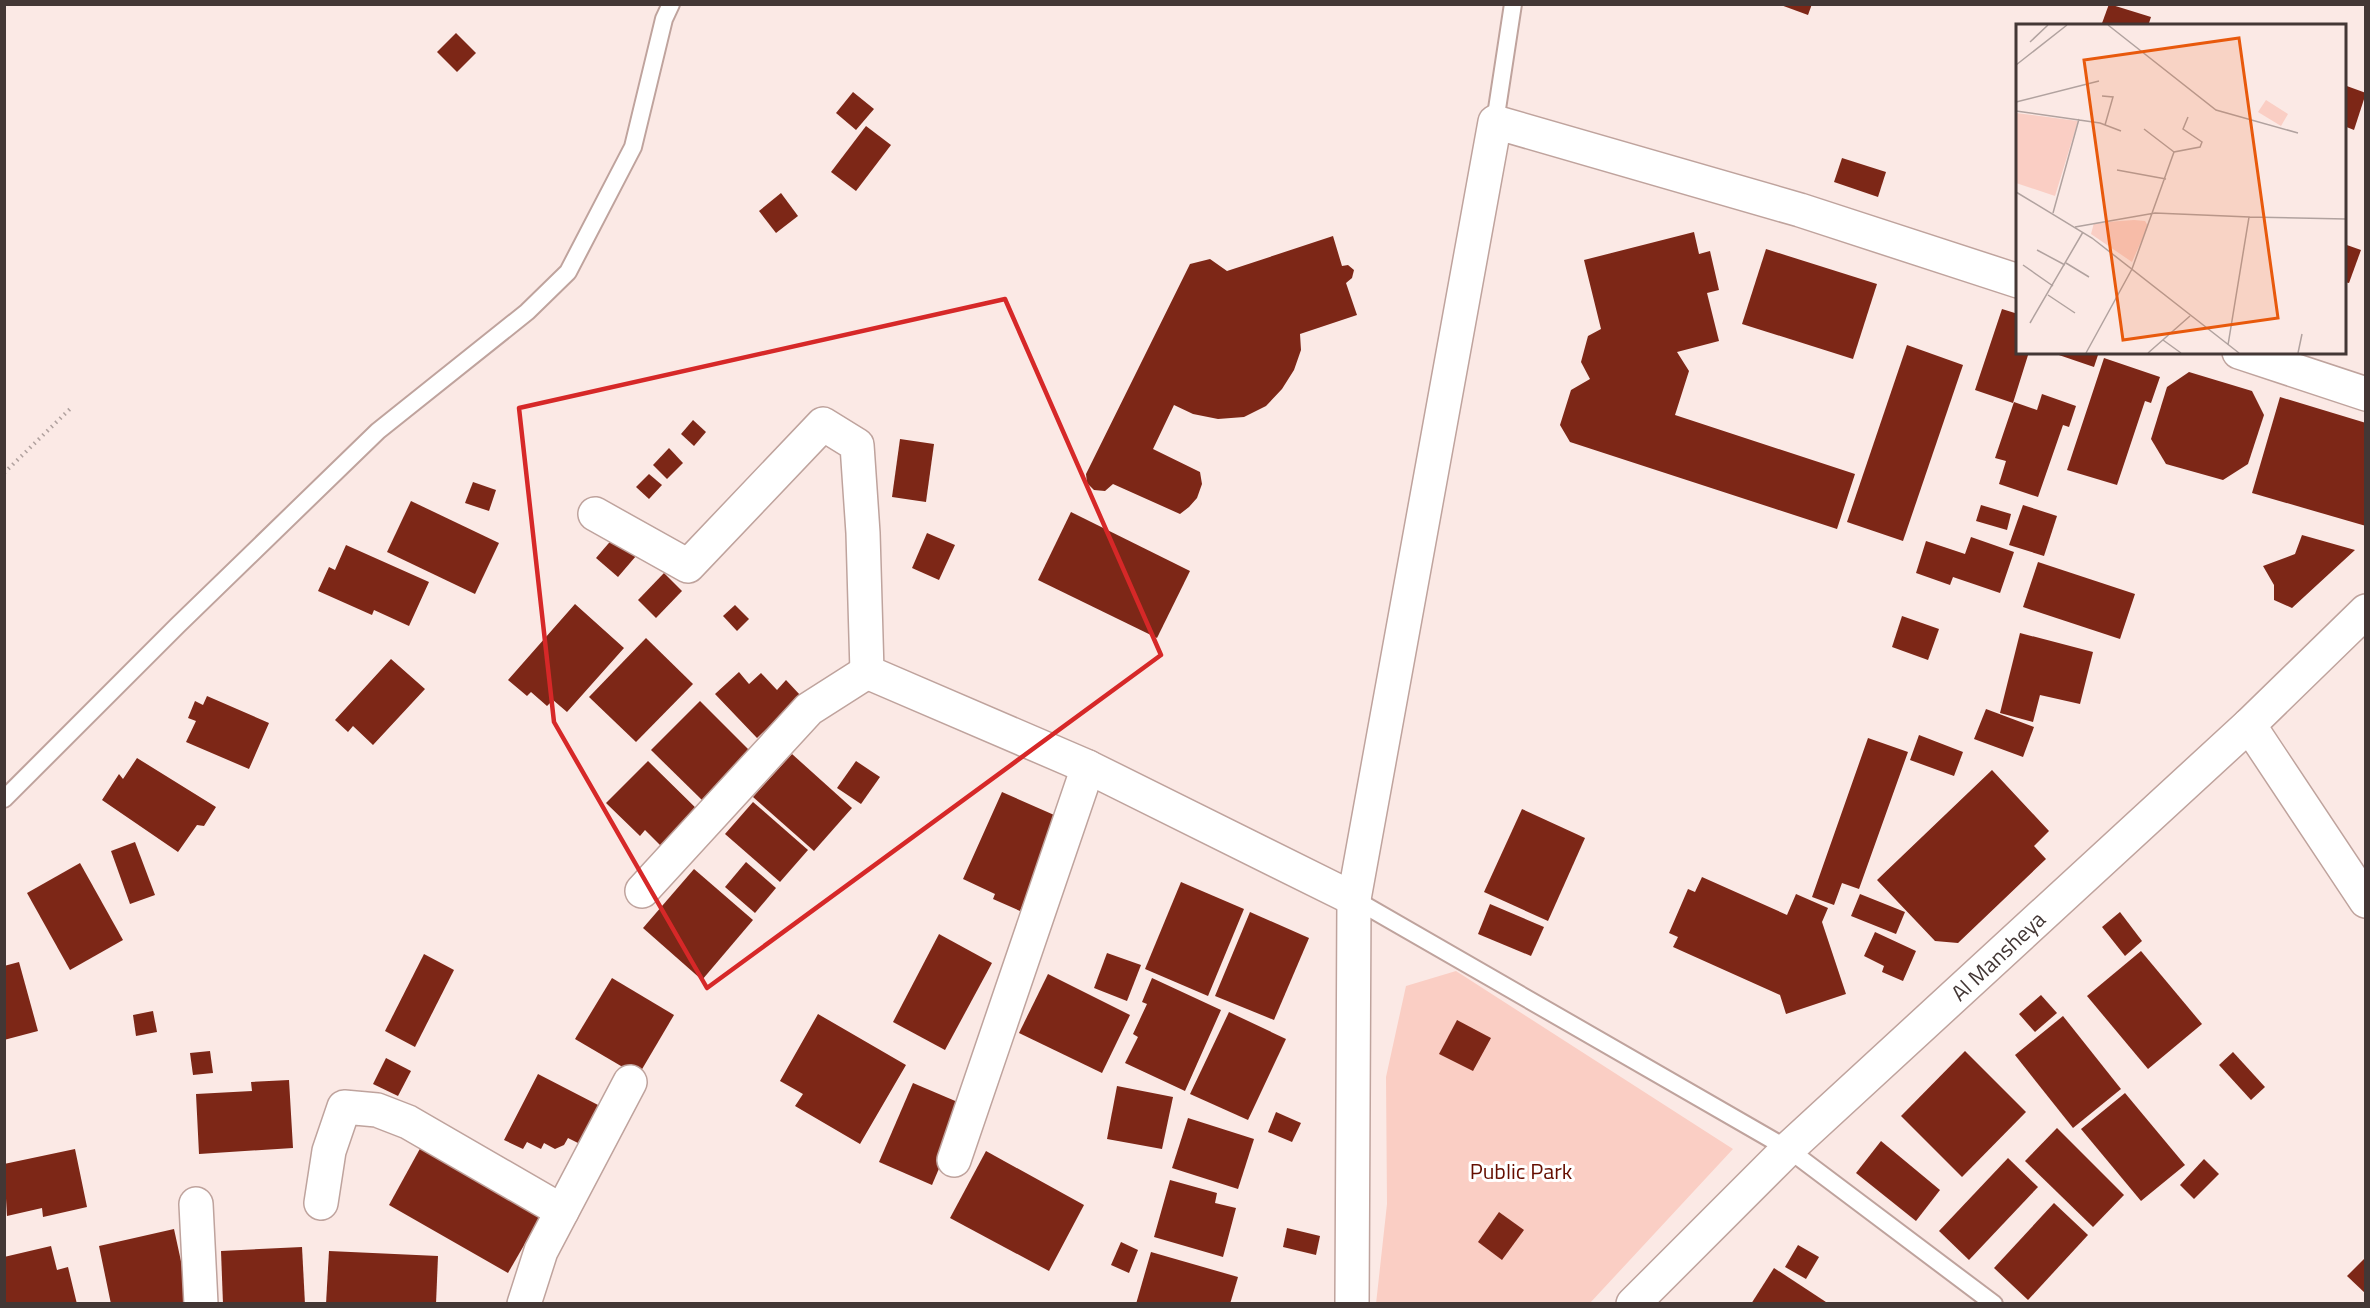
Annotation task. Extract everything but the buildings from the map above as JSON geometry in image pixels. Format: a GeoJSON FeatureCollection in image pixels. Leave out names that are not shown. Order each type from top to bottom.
{"type":"FeatureCollection","features":[{"type":"Feature","properties":{"kind":"street"},"geometry":{"type":"LineString","coordinates":[[1352,1304],[1354,899],[1495,122],[1800,210],[2016,280]]}},
{"type":"Feature","properties":{"kind":"street"},"geometry":{"type":"LineString","coordinates":[[2245,354],[2366,394]]}},
{"type":"Feature","properties":{"kind":"street"},"geometry":{"type":"LineString","coordinates":[[595,514],[688,566],[822,424],[857,445],[864,533],[867,672]]}},
{"type":"Feature","properties":{"kind":"street","name":"Al Mansheya"},"geometry":{"type":"LineString","coordinates":[[1633,1304],[1788,1149],[2249,725],[2366,611]]}},
{"type":"Feature","properties":{"kind":"street"},"geometry":{"type":"LineString","coordinates":[[867,672],[1088,767],[1354,899]]}},
{"type":"Feature","properties":{"kind":"street"},"geometry":{"type":"LineString","coordinates":[[642,891],[809,709],[867,672]]}},
{"type":"Feature","properties":{"kind":"street"},"geometry":{"type":"LineString","coordinates":[[2249,725],[2366,901]]}},
{"type":"Feature","properties":{"kind":"street"},"geometry":{"type":"LineString","coordinates":[[954,1160],[1088,767]]}},
{"type":"Feature","properties":{"kind":"street"},"geometry":{"type":"LineString","coordinates":[[524,1304],[541,1251],[630,1082]]}},
{"type":"Feature","properties":{"kind":"street"},"geometry":{"type":"LineString","coordinates":[[321,1203],[329,1151],[344,1107],[377,1110],[408,1122],[562,1211]]}},
{"type":"Feature","properties":{"kind":"street"},"geometry":{"type":"LineString","coordinates":[[196,1204],[201,1304]]}},
{"type":"Feature","properties":{"kind":"lane"},"geometry":{"type":"LineString","coordinates":[[4,799],[178,625],[378,431],[527,312],[568,272],[633,147],[664,19],[671,4]]}},
{"type":"Feature","properties":{"kind":"lane"},"geometry":{"type":"LineString","coordinates":[[1495,122],[1513,4]]}},
{"type":"Feature","properties":{"kind":"lane"},"geometry":{"type":"LineString","coordinates":[[1354,899],[1788,1149],[1994,1304]]}},
{"type":"Feature","properties":{"kind":"path"},"geometry":{"type":"LineString","coordinates":[[4,473],[72,407]]}},
{"type":"Feature","properties":{"kind":"highlighted area"},"geometry":{"type":"Polygon","coordinates":[[[1005,299],[1161,655],[707,988],[554,722],[519,408],[1005,299]]]}},
{"type":"Feature","properties":{"kind":"green space","name":"Public Park"},"geometry":{"type":"Polygon","coordinates":[[[1456,971],[1733,1149],[1590,1303],[1376,1304],[1387,1204],[1386,1077],[1406,986],[1456,971]]]}}]}
